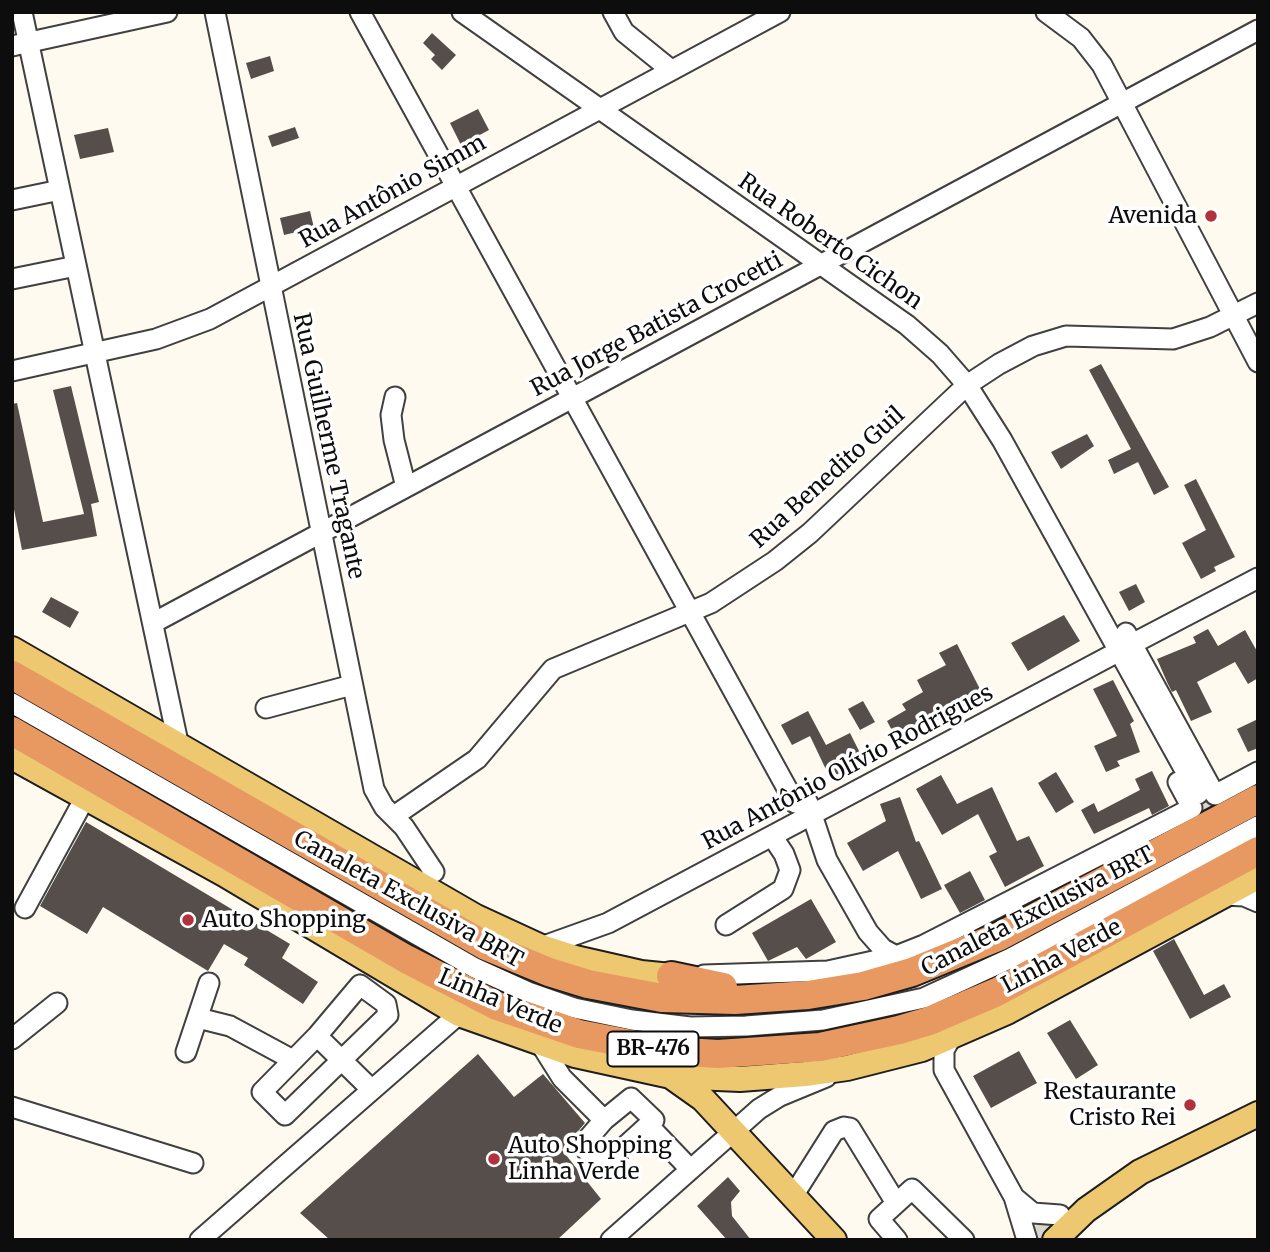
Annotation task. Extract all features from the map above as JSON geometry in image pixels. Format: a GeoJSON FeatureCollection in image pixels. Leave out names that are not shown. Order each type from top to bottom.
{"type":"FeatureCollection","features":[{"type":"Feature","properties":{"kind":"highway","name":"Linha Verde"},"geometry":{"type":"LineString","coordinates":[[12,676],[447,926],[515,960],[625,993],[697,999],[777,998],[863,986],[967,951],[1038,917],[1258,799]]}},
{"type":"Feature","properties":{"kind":"highway","name":"Linha Verde"},"geometry":{"type":"LineString","coordinates":[[15,740],[73,766],[407,959],[497,1006],[579,1034],[668,1051],[718,1054],[820,1047],[919,1024],[997,992],[1258,851]]}},
{"type":"Feature","properties":{"kind":"highway"},"geometry":{"type":"LineString","coordinates":[[671,976],[777,998]]}},
{"type":"Feature","properties":{"kind":"main road"},"geometry":{"type":"LineString","coordinates":[[12,649],[435,895],[541,947],[609,966],[671,976]]}},
{"type":"Feature","properties":{"kind":"main road","name":"Linha Verde"},"geometry":{"type":"LineString","coordinates":[[15,740],[86,796],[459,1014],[575,1055],[671,1076],[740,1079],[848,1068],[908,1053],[951,1038],[1007,1012],[1258,877]]}},
{"type":"Feature","properties":{"kind":"main road"},"geometry":{"type":"LineString","coordinates":[[671,1076],[698,1095],[733,1130],[834,1240]]}},
{"type":"Feature","properties":{"kind":"main road"},"geometry":{"type":"LineString","coordinates":[[1231,1125],[1258,1107]]}},
{"type":"Feature","properties":{"kind":"main road"},"geometry":{"type":"LineString","coordinates":[[1056,1234],[1140,1172],[1258,1114]]}},
{"type":"Feature","properties":{"kind":"street"},"geometry":{"type":"LineString","coordinates":[[22,12],[20,44],[60,190],[179,747]]}},
{"type":"Feature","properties":{"kind":"street"},"geometry":{"type":"LineString","coordinates":[[20,44],[167,12]]}},
{"type":"Feature","properties":{"kind":"street","name":"Rua Guilherme Tragante"},"geometry":{"type":"LineString","coordinates":[[215,12],[374,789],[384,807],[434,872]]}},
{"type":"Feature","properties":{"kind":"street"},"geometry":{"type":"LineString","coordinates":[[360,12],[795,803]]}},
{"type":"Feature","properties":{"kind":"street","name":"Rua Roberto Cichon"},"geometry":{"type":"LineString","coordinates":[[461,12],[925,340],[967,385],[1002,440],[1202,799]]}},
{"type":"Feature","properties":{"kind":"street"},"geometry":{"type":"LineString","coordinates":[[612,12],[624,32],[671,70]]}},
{"type":"Feature","properties":{"kind":"street","name":"Rua Antônio Simm"},"geometry":{"type":"LineString","coordinates":[[12,372],[183,330],[271,287],[780,12]]}},
{"type":"Feature","properties":{"kind":"street"},"geometry":{"type":"LineString","coordinates":[[1046,12],[1081,38],[1093,52],[1258,362]]}},
{"type":"Feature","properties":{"kind":"street","name":"Rua Jorge Batista Crocetti"},"geometry":{"type":"LineString","coordinates":[[153,623],[1258,30]]}},
{"type":"Feature","properties":{"kind":"street"},"geometry":{"type":"LineString","coordinates":[[12,200],[60,190]]}},
{"type":"Feature","properties":{"kind":"street"},"geometry":{"type":"LineString","coordinates":[[12,279],[76,266]]}},
{"type":"Feature","properties":{"kind":"street","name":"Rua Benedito Guil"},"geometry":{"type":"LineString","coordinates":[[394,817],[477,759],[553,670],[726,595],[794,546],[967,385],[1017,354],[1066,336],[1174,339],[1234,316],[1258,303]]}},
{"type":"Feature","properties":{"kind":"street"},"geometry":{"type":"LineString","coordinates":[[395,397],[391,415],[406,487]]}},
{"type":"Feature","properties":{"kind":"street"},"geometry":{"type":"LineString","coordinates":[[1132,644],[1258,578]]}},
{"type":"Feature","properties":{"kind":"street"},"geometry":{"type":"LineString","coordinates":[[1087,591],[1088,608],[1110,656],[1202,799]]}},
{"type":"Feature","properties":{"kind":"street","name":"Rua Roberto Cichon"},"geometry":{"type":"LineString","coordinates":[[1087,591],[1119,625],[1132,644],[1202,799]]}},
{"type":"Feature","properties":{"kind":"street"},"geometry":{"type":"LineString","coordinates":[[689,613],[710,627],[814,814],[827,860],[867,932],[883,949],[897,956]]}},
{"type":"Feature","properties":{"kind":"street"},"geometry":{"type":"LineString","coordinates":[[689,613],[687,635],[792,825],[827,860]]}},
{"type":"Feature","properties":{"kind":"street","name":"Rua Antônio Olívio Rodrigues"},"geometry":{"type":"LineString","coordinates":[[541,947],[608,923],[1110,656]]}},
{"type":"Feature","properties":{"kind":"street"},"geometry":{"type":"LineString","coordinates":[[266,708],[352,685]]}},
{"type":"Feature","properties":{"kind":"street","name":"Canaleta Exclusiva BRT"},"geometry":{"type":"LineString","coordinates":[[12,703],[475,968],[528,992],[574,1008],[632,1020],[690,1027],[746,1027],[823,1020],[924,998],[1011,958],[1258,826]]}},
{"type":"Feature","properties":{"kind":"street","name":"Canaleta Exclusiva BRT"},"geometry":{"type":"LineString","coordinates":[[73,766],[137,774]]}},
{"type":"Feature","properties":{"kind":"street"},"geometry":{"type":"LineString","coordinates":[[671,976],[812,972],[897,956],[985,917],[1202,799],[1258,772]]}},
{"type":"Feature","properties":{"kind":"street"},"geometry":{"type":"LineString","coordinates":[[25,908],[86,796]]}},
{"type":"Feature","properties":{"kind":"street"},"geometry":{"type":"LineString","coordinates":[[726,925],[783,889],[790,870],[784,854],[772,836]]}},
{"type":"Feature","properties":{"kind":"street"},"geometry":{"type":"LineString","coordinates":[[1225,895],[1244,896],[1258,902]]}},
{"type":"Feature","properties":{"kind":"street"},"geometry":{"type":"LineString","coordinates":[[608,923],[599,940],[599,947],[609,966]]}},
{"type":"Feature","properties":{"kind":"street"},"geometry":{"type":"LineString","coordinates":[[864,964],[869,953],[867,932]]}},
{"type":"Feature","properties":{"kind":"street"},"geometry":{"type":"LineString","coordinates":[[186,1052],[209,983]]}},
{"type":"Feature","properties":{"kind":"street"},"geometry":{"type":"LineString","coordinates":[[360,985],[386,1004],[388,1015],[285,1115],[262,1092],[293,1060],[360,985]]}},
{"type":"Feature","properties":{"kind":"street"},"geometry":{"type":"LineString","coordinates":[[12,1039],[57,1003]]}},
{"type":"Feature","properties":{"kind":"street"},"geometry":{"type":"LineString","coordinates":[[200,1240],[459,1014]]}},
{"type":"Feature","properties":{"kind":"street"},"geometry":{"type":"LineString","coordinates":[[198,1017],[230,1026],[293,1060]]}},
{"type":"Feature","properties":{"kind":"street"},"geometry":{"type":"LineString","coordinates":[[317,1035],[372,1090]]}},
{"type":"Feature","properties":{"kind":"street"},"geometry":{"type":"LineString","coordinates":[[951,1038],[944,1050],[944,1070],[1014,1197],[1027,1240]]}},
{"type":"Feature","properties":{"kind":"street"},"geometry":{"type":"LineString","coordinates":[[540,1043],[562,1078],[604,1120]]}},
{"type":"Feature","properties":{"kind":"street"},"geometry":{"type":"LineString","coordinates":[[908,1053],[924,1058],[944,1070]]}},
{"type":"Feature","properties":{"kind":"street"},"geometry":{"type":"LineString","coordinates":[[611,1240],[733,1130],[780,1096],[848,1068]]}},
{"type":"Feature","properties":{"kind":"street"},"geometry":{"type":"LineString","coordinates":[[631,1098],[654,1120],[648,1125],[609,1161],[597,1160],[587,1151],[585,1142],[604,1120],[631,1098]]}},
{"type":"Feature","properties":{"kind":"street"},"geometry":{"type":"LineString","coordinates":[[12,1107],[193,1163]]}},
{"type":"Feature","properties":{"kind":"street"},"geometry":{"type":"LineString","coordinates":[[648,1125],[690,1169]]}},
{"type":"Feature","properties":{"kind":"street"},"geometry":{"type":"LineString","coordinates":[[793,1196],[834,1131],[844,1127],[850,1128],[897,1203]]}},
{"type":"Feature","properties":{"kind":"street"},"geometry":{"type":"LineString","coordinates":[[897,1240],[879,1219],[912,1189],[964,1240]]}},
{"type":"Feature","properties":{"kind":"street"},"geometry":{"type":"LineString","coordinates":[[1014,1197],[1056,1234]]}},
{"type":"Feature","properties":{"kind":"building"},"geometry":{"type":"Polygon","coordinates":[[[432,33],[456,55],[442,70],[431,59],[435,55],[423,43],[432,33]]]}},
{"type":"Feature","properties":{"kind":"building"},"geometry":{"type":"Polygon","coordinates":[[[270,56],[274,71],[251,79],[246,63],[270,56]]]}},
{"type":"Feature","properties":{"kind":"building"},"geometry":{"type":"Polygon","coordinates":[[[478,109],[489,130],[461,145],[450,123],[478,109]]]}},
{"type":"Feature","properties":{"kind":"building"},"geometry":{"type":"Polygon","coordinates":[[[295,127],[299,138],[272,147],[268,136],[295,127]]]}},
{"type":"Feature","properties":{"kind":"building"},"geometry":{"type":"Polygon","coordinates":[[[108,128],[114,152],[80,159],[74,135],[108,128]]]}},
{"type":"Feature","properties":{"kind":"building"},"geometry":{"type":"Polygon","coordinates":[[[310,211],[314,228],[284,235],[280,218],[310,211]]]}},
{"type":"Feature","properties":{"kind":"building"},"geometry":{"type":"Polygon","coordinates":[[[1101,364],[1169,487],[1154,495],[1138,462],[1114,474],[1108,460],[1131,449],[1089,370],[1101,364]]]}},
{"type":"Feature","properties":{"kind":"building"},"geometry":{"type":"Polygon","coordinates":[[[71,386],[99,502],[91,504],[97,536],[22,550],[12,499],[12,404],[17,403],[43,522],[84,514],[53,390],[71,386]]]}},
{"type":"Feature","properties":{"kind":"building"},"geometry":{"type":"Polygon","coordinates":[[[1087,434],[1094,446],[1061,469],[1051,452],[1087,434]]]}},
{"type":"Feature","properties":{"kind":"building"},"geometry":{"type":"Polygon","coordinates":[[[1196,479],[1235,557],[1214,567],[1216,571],[1201,579],[1182,543],[1206,530],[1184,485],[1196,479]]]}},
{"type":"Feature","properties":{"kind":"building"},"geometry":{"type":"Polygon","coordinates":[[[1136,584],[1145,602],[1129,611],[1119,592],[1136,584]]]}},
{"type":"Feature","properties":{"kind":"building"},"geometry":{"type":"Polygon","coordinates":[[[51,597],[79,612],[70,628],[42,612],[51,597]]]}},
{"type":"Feature","properties":{"kind":"building"},"geometry":{"type":"Polygon","coordinates":[[[1064,615],[1080,641],[1028,671],[1011,643],[1064,615]]]}},
{"type":"Feature","properties":{"kind":"building"},"geometry":{"type":"Polygon","coordinates":[[[1208,629],[1218,646],[1245,630],[1258,653],[1258,678],[1248,684],[1235,662],[1197,682],[1212,712],[1191,721],[1176,690],[1172,692],[1157,659],[1196,643],[1193,637],[1208,629]]]}},
{"type":"Feature","properties":{"kind":"building"},"geometry":{"type":"Polygon","coordinates":[[[957,644],[983,695],[898,742],[887,721],[906,710],[902,704],[923,692],[917,680],[946,665],[939,653],[957,644]]]}},
{"type":"Feature","properties":{"kind":"building"},"geometry":{"type":"Polygon","coordinates":[[[1113,680],[1134,721],[1130,724],[1140,752],[1117,761],[1120,766],[1106,772],[1094,746],[1117,736],[1093,689],[1113,680]]]}},
{"type":"Feature","properties":{"kind":"building"},"geometry":{"type":"Polygon","coordinates":[[[863,701],[875,722],[860,730],[848,709],[863,701]]]}},
{"type":"Feature","properties":{"kind":"building"},"geometry":{"type":"Polygon","coordinates":[[[808,711],[826,745],[850,733],[864,761],[830,778],[810,736],[792,745],[781,725],[808,711]]]}},
{"type":"Feature","properties":{"kind":"building"},"geometry":{"type":"Polygon","coordinates":[[[1258,719],[1258,748],[1248,752],[1237,729],[1258,719]]]}},
{"type":"Feature","properties":{"kind":"building"},"geometry":{"type":"Polygon","coordinates":[[[1152,771],[1169,806],[1152,815],[1149,808],[1094,834],[1081,810],[1094,803],[1098,812],[1140,790],[1135,779],[1152,771]]]}},
{"type":"Feature","properties":{"kind":"building"},"geometry":{"type":"Polygon","coordinates":[[[1056,772],[1074,802],[1056,813],[1038,783],[1056,772]]]}},
{"type":"Feature","properties":{"kind":"building"},"geometry":{"type":"Polygon","coordinates":[[[941,775],[957,804],[992,787],[1017,841],[1029,836],[1044,866],[1005,887],[989,856],[997,852],[978,814],[942,835],[916,789],[941,775]]]}},
{"type":"Feature","properties":{"kind":"building"},"geometry":{"type":"Polygon","coordinates":[[[900,797],[916,842],[919,841],[942,889],[921,899],[898,851],[863,871],[847,843],[886,821],[880,804],[900,797]]]}},
{"type":"Feature","properties":{"kind":"building"},"geometry":{"type":"Polygon","coordinates":[[[86,822],[290,944],[282,958],[318,982],[303,1004],[244,965],[248,958],[224,944],[208,971],[103,907],[87,934],[40,906],[86,822]]]}},
{"type":"Feature","properties":{"kind":"building"},"geometry":{"type":"Polygon","coordinates":[[[970,871],[985,900],[960,913],[944,885],[970,871]]]}},
{"type":"Feature","properties":{"kind":"building"},"geometry":{"type":"Polygon","coordinates":[[[811,899],[836,942],[806,959],[797,947],[768,961],[752,933],[811,899]]]}},
{"type":"Feature","properties":{"kind":"building"},"geometry":{"type":"Polygon","coordinates":[[[1174,939],[1204,995],[1224,984],[1231,997],[1190,1019],[1153,951],[1174,939]]]}},
{"type":"Feature","properties":{"kind":"building"},"geometry":{"type":"Polygon","coordinates":[[[1070,1020],[1098,1065],[1076,1079],[1047,1033],[1070,1020]]]}},
{"type":"Feature","properties":{"kind":"building"},"geometry":{"type":"Polygon","coordinates":[[[1019,1051],[1037,1083],[991,1108],[973,1076],[1019,1051]]]}},
{"type":"Feature","properties":{"kind":"building"},"geometry":{"type":"Polygon","coordinates":[[[478,1054],[514,1097],[543,1074],[585,1123],[562,1150],[601,1199],[557,1240],[330,1240],[300,1213],[478,1054]]]}},
{"type":"Feature","properties":{"kind":"building"},"geometry":{"type":"Polygon","coordinates":[[[728,1177],[740,1191],[731,1202],[732,1216],[751,1240],[727,1240],[697,1206],[728,1177]]]}},
{"type":"Feature","properties":{"kind":"tunnel"},"geometry":{"type":"LineString","coordinates":[[1198,794],[1220,833]]}},
{"type":"Feature","properties":{"kind":"tunnel"},"geometry":{"type":"LineString","coordinates":[[1019,1202],[1048,1240]]}},
{"type":"Feature","properties":{"kind":"place","name":"Avenida"},"geometry":{"type":"Point","coordinates":[1211,216]}},
{"type":"Feature","properties":{"kind":"place","name":"Auto Shopping"},"geometry":{"type":"Point","coordinates":[188,920]}},
{"type":"Feature","properties":{"kind":"place","name":"Restaurante Cristo Rei"},"geometry":{"type":"Point","coordinates":[1190,1105]}},
{"type":"Feature","properties":{"kind":"place","name":"Auto Shopping Linha Verde"},"geometry":{"type":"Point","coordinates":[494,1159]}}]}
